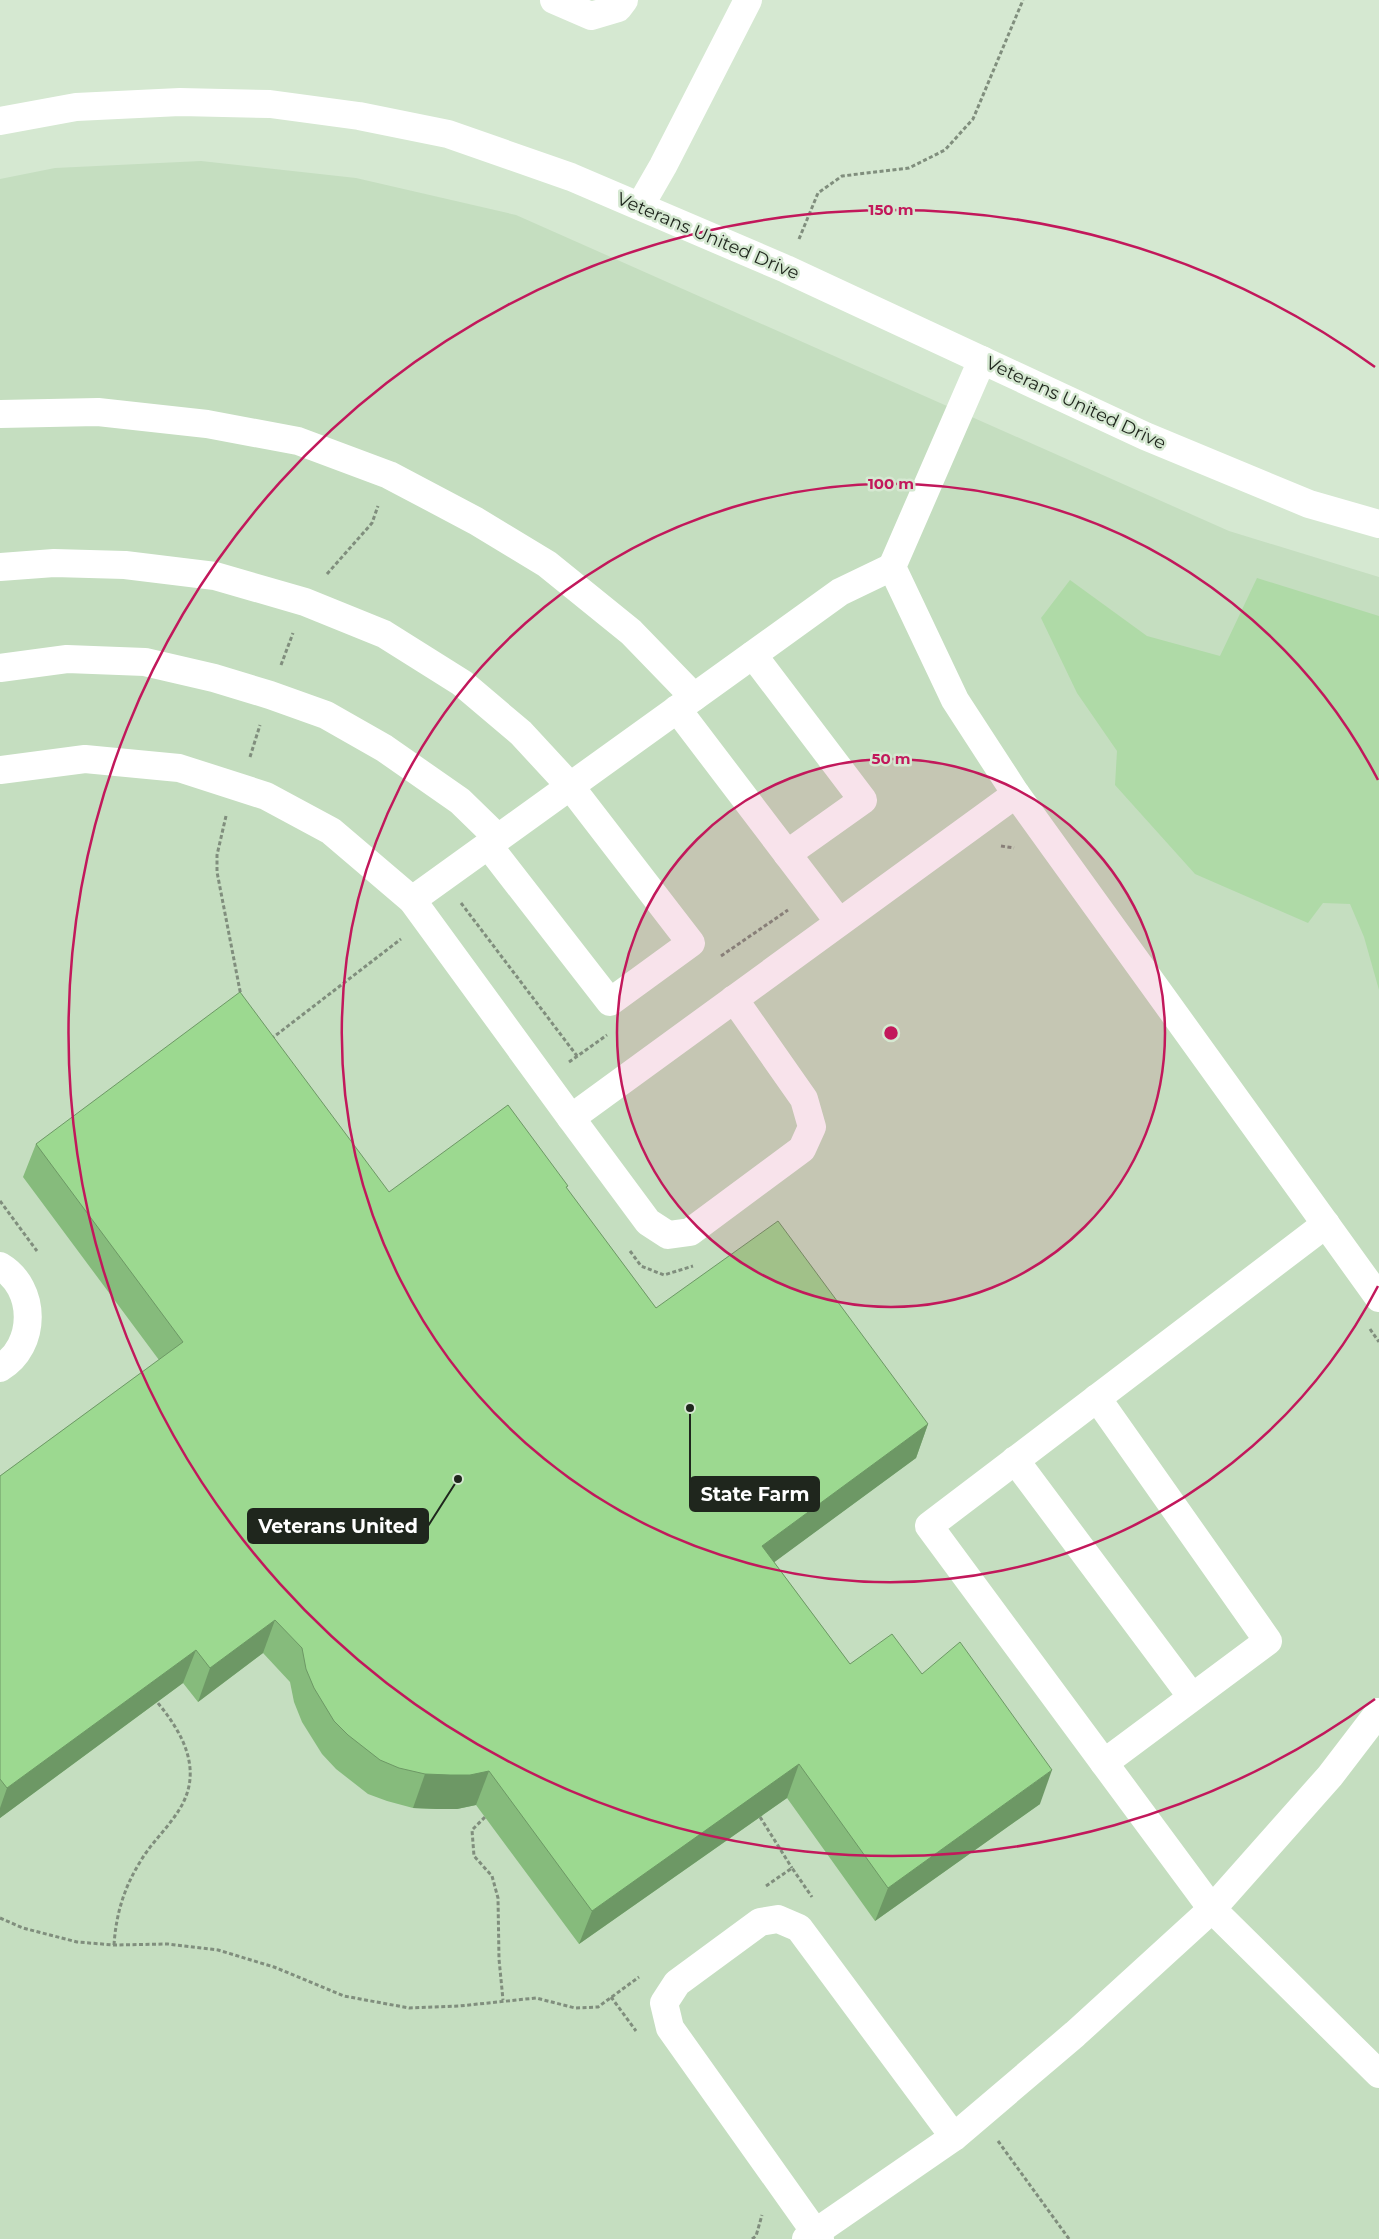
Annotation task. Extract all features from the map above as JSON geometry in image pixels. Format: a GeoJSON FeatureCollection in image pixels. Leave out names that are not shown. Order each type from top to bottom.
{"type":"FeatureCollection","features":[{"type":"Feature","properties":{"kind":"street"},"geometry":{"type":"LineString","coordinates":[[554,0],[591,16],[618,8],[624,0]]}},
{"type":"Feature","properties":{"kind":"street"},"geometry":{"type":"LineString","coordinates":[[640,206],[664,166],[748,0]]}},
{"type":"Feature","properties":{"kind":"street","name":"Veterans United Drive"},"geometry":{"type":"LineString","coordinates":[[0,121],[76,107],[180,102],[270,104],[359,116],[448,134],[571,177],[786,269],[1145,436],[1309,504],[1379,524]]}},
{"type":"Feature","properties":{"kind":"street"},"geometry":{"type":"LineString","coordinates":[[412,900],[840,592],[892,568],[982,360]]}},
{"type":"Feature","properties":{"kind":"street"},"geometry":{"type":"LineString","coordinates":[[0,414],[98,412],[207,424],[298,441],[389,475],[476,521],[547,564],[631,632],[686,703],[787,854],[840,922]]}},
{"type":"Feature","properties":{"kind":"street"},"geometry":{"type":"LineString","coordinates":[[0,566],[54,564],[134,566],[215,576],[305,602],[384,634],[462,683],[521,733],[570,786],[691,943],[610,1002],[493,842],[460,801],[384,748],[326,715],[270,695],[145,662],[67,659],[0,668]]}},
{"type":"Feature","properties":{"kind":"street"},"geometry":{"type":"LineString","coordinates":[[892,568],[954,700],[1016,794],[1379,1298]]}},
{"type":"Feature","properties":{"kind":"street"},"geometry":{"type":"LineString","coordinates":[[753,655],[863,800],[787,854]]}},
{"type":"Feature","properties":{"kind":"street"},"geometry":{"type":"LineString","coordinates":[[1,766],[85,759],[179,768],[266,796],[331,831],[412,900],[648,1222],[668,1235],[690,1232],[802,1149],[812,1128],[804,1099],[734,999]]}},
{"type":"Feature","properties":{"kind":"street"},"geometry":{"type":"LineString","coordinates":[[571,1118],[1016,794]]}},
{"type":"Feature","properties":{"kind":"street"},"geometry":{"type":"LineString","coordinates":[[1326,1224],[929,1526],[1212,1909],[1379,2074]]}},
{"type":"Feature","properties":{"kind":"street"},"geometry":{"type":"LineString","coordinates":[[0,1266],[7,1270],[20,1286],[28,1306],[28,1327],[21,1346],[8,1363],[0,1368]]}},
{"type":"Feature","properties":{"kind":"street"},"geometry":{"type":"LineString","coordinates":[[1097,1398],[1268,1641],[1104,1763]]}},
{"type":"Feature","properties":{"kind":"street"},"geometry":{"type":"LineString","coordinates":[[1015,1460],[1192,1697]]}},
{"type":"Feature","properties":{"kind":"street"},"geometry":{"type":"LineString","coordinates":[[954,2137],[799,1928],[778,1919],[760,1922],[677,1983],[664,2003],[670,2028],[814,2237],[954,2137],[1075,2034],[1212,1909],[1330,1776],[1379,1712]]}},
{"type":"Feature","properties":{"kind":"path"},"geometry":{"type":"LineString","coordinates":[[786,269],[818,193],[842,176],[909,168],[945,150],[973,119],[1023,0]]}},
{"type":"Feature","properties":{"kind":"path"},"geometry":{"type":"LineString","coordinates":[[228,811],[221,829],[217,854],[217,872],[241,999]]}},
{"type":"Feature","properties":{"kind":"path"},"geometry":{"type":"LineString","coordinates":[[265,1044],[406,936],[461,903],[577,1056]]}},
{"type":"Feature","properties":{"kind":"path"},"geometry":{"type":"LineString","coordinates":[[114,1945],[116,1917],[125,1888],[140,1861],[180,1809],[190,1779],[188,1751],[174,1723],[157,1702]]}},
{"type":"Feature","properties":{"kind":"path"},"geometry":{"type":"LineString","coordinates":[[485,1817],[472,1830],[472,1841],[474,1856],[492,1876],[498,1898],[499,1959],[503,2000]]}},
{"type":"Feature","properties":{"kind":"path"},"geometry":{"type":"LineString","coordinates":[[760,1817],[815,1900]]}},
{"type":"Feature","properties":{"kind":"path"},"geometry":{"type":"LineString","coordinates":[[760,1891],[792,1868]]}},
{"type":"Feature","properties":{"kind":"path"},"geometry":{"type":"LineString","coordinates":[[0,1918],[23,1928],[77,1942],[114,1945],[168,1944],[218,1950],[274,1967],[344,1996],[410,2008],[459,2006],[536,1998],[575,2008],[598,2007],[642,1975]]}},
{"type":"Feature","properties":{"kind":"path"},"geometry":{"type":"LineString","coordinates":[[979,2115],[1069,2239]]}},
{"type":"Feature","properties":{"kind":"shaded area"},"geometry":{"type":"Polygon","coordinates":[[[201,161],[356,178],[516,215],[1229,531],[1379,577],[1379,2239],[0,2239],[0,179],[55,168],[201,161]]]}},
{"type":"Feature","properties":{"kind":"green space"},"geometry":{"type":"Polygon","coordinates":[[[1257,578],[1379,616],[1379,990],[1364,937],[1350,904],[1323,903],[1308,923],[1195,874],[1115,785],[1117,751],[1077,693],[1041,618],[1070,580],[1147,636],[1220,656],[1257,578]]]}},
{"type":"Feature","properties":{"kind":"building"},"geometry":{"type":"Polygon","coordinates":[[[240,992],[389,1192],[508,1105],[656,1308],[778,1221],[928,1424],[762,1546],[850,1664],[892,1634],[922,1674],[960,1642],[1052,1770],[888,1888],[799,1764],[592,1911],[489,1771],[470,1775],[450,1775],[425,1774],[399,1768],[380,1760],[348,1735],[334,1721],[314,1688],[306,1669],[302,1648],[275,1620],[210,1668],[196,1650],[7,1788],[0,1779],[0,1476],[183,1342],[36,1144],[240,992]]]}},
{"type":"Feature","properties":{"kind":"place","name":"State Farm"},"geometry":{"type":"Point","coordinates":[690,1408]}},
{"type":"Feature","properties":{"kind":"place","name":"Veterans United"},"geometry":{"type":"Point","coordinates":[458,1479]}}]}
